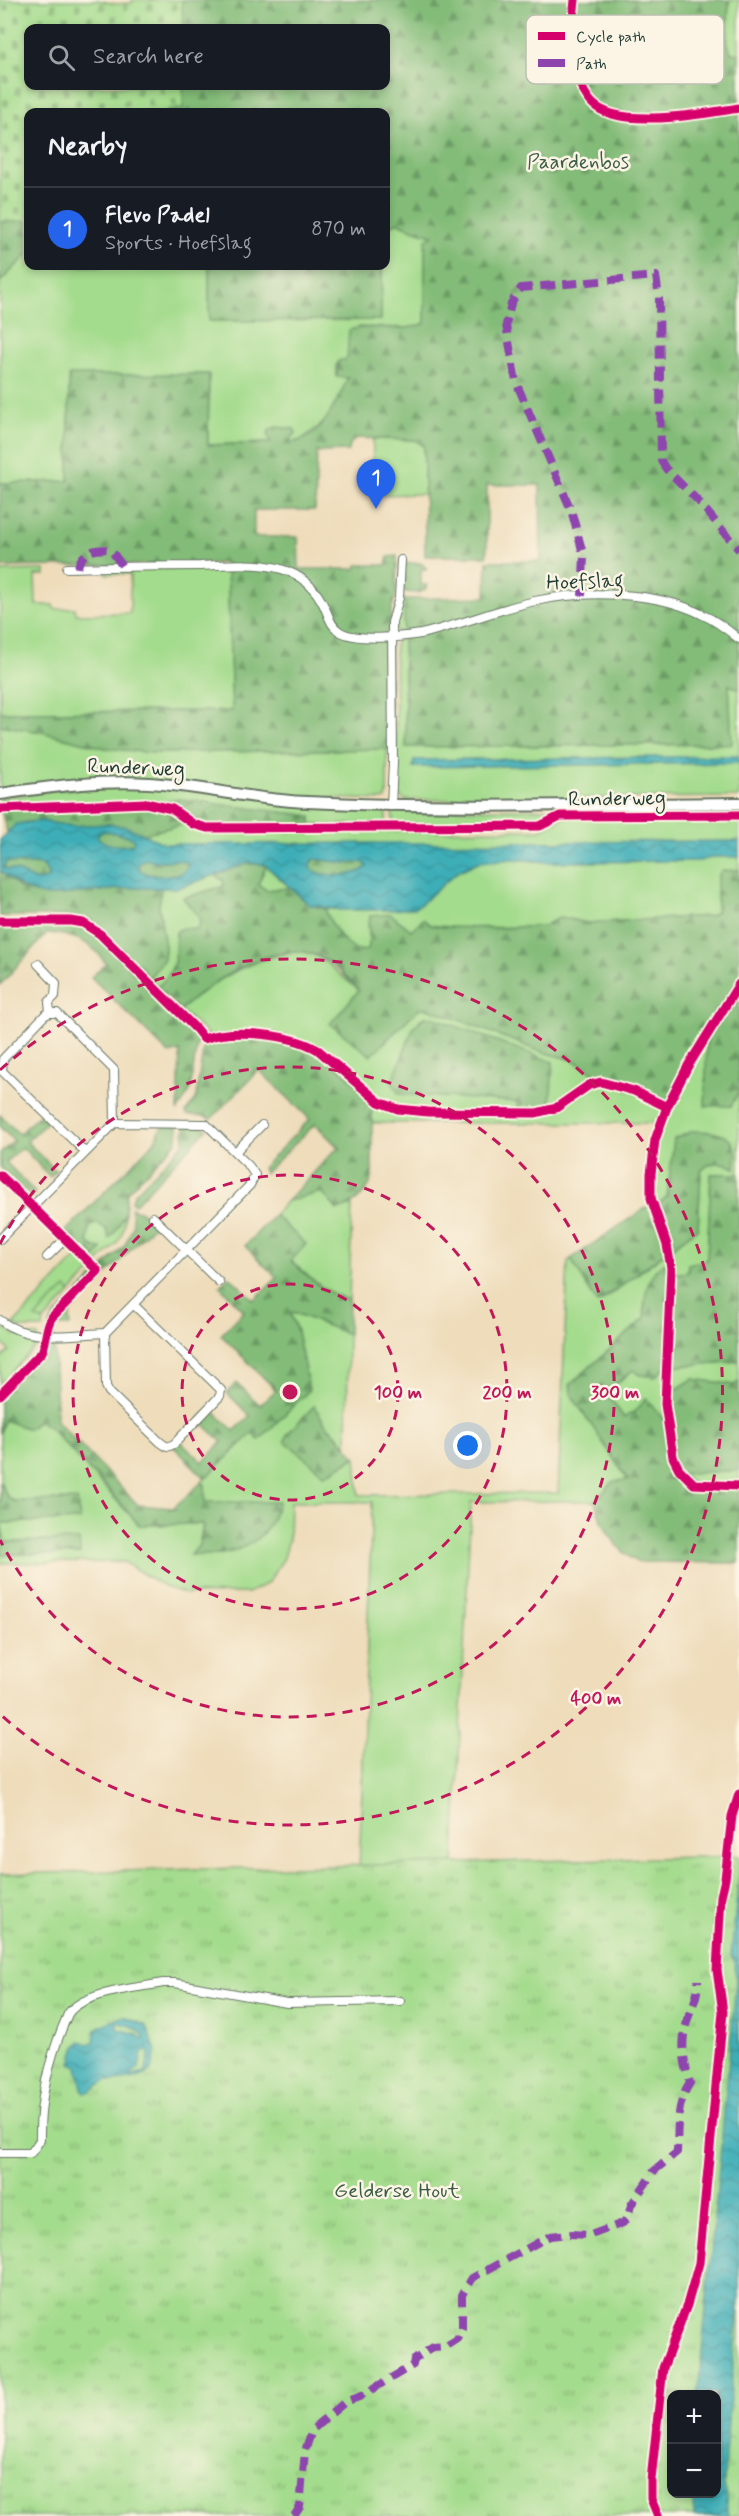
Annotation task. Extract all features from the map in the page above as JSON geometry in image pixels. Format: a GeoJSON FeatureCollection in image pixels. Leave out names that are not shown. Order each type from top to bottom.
{"type":"FeatureCollection","features":[{"type":"Feature","properties":{"kind":"street"},"geometry":{"type":"LineString","coordinates":[[391,806],[392,622],[400,595],[401,560]]}},
{"type":"Feature","properties":{"kind":"street","name":"Hoefslag"},"geometry":{"type":"LineString","coordinates":[[67,568],[245,565],[276,568],[291,573],[310,585],[321,600],[331,622],[339,631],[360,637],[421,634],[549,598],[604,595],[658,600],[677,605],[707,617],[739,639]]}},
{"type":"Feature","properties":{"kind":"street","name":"Runderweg"},"geometry":{"type":"LineString","coordinates":[[0,794],[50,786],[106,782],[151,783],[275,800],[391,806],[739,803]]}},
{"type":"Feature","properties":{"kind":"street"},"geometry":{"type":"LineString","coordinates":[[38,964],[56,983],[55,996],[49,1002],[50,1012]]}},
{"type":"Feature","properties":{"kind":"street"},"geometry":{"type":"LineString","coordinates":[[0,1239],[114,1123],[114,1070],[57,1013],[50,1012],[3,1059],[2,1071],[85,1152]]}},
{"type":"Feature","properties":{"kind":"street"},"geometry":{"type":"LineString","coordinates":[[0,1320],[17,1332],[48,1335],[105,1333],[250,1185],[255,1175],[206,1124],[114,1123]]}},
{"type":"Feature","properties":{"kind":"street"},"geometry":{"type":"LineString","coordinates":[[235,1152],[262,1125]]}},
{"type":"Feature","properties":{"kind":"street"},"geometry":{"type":"LineString","coordinates":[[0,1175],[33,1205],[72,1246]]}},
{"type":"Feature","properties":{"kind":"street"},"geometry":{"type":"LineString","coordinates":[[153,1217],[219,1282]]}},
{"type":"Feature","properties":{"kind":"street"},"geometry":{"type":"LineString","coordinates":[[47,1257],[65,1239]]}},
{"type":"Feature","properties":{"kind":"street"},"geometry":{"type":"LineString","coordinates":[[105,1333],[106,1386],[109,1392],[160,1442],[167,1447],[174,1444],[220,1396],[220,1390],[134,1305]]}},
{"type":"Feature","properties":{"kind":"street"},"geometry":{"type":"LineString","coordinates":[[0,2153],[31,2152],[38,2144],[40,2106],[49,2064],[68,2014],[72,2008],[88,2000],[175,1983],[209,1987],[286,2003],[400,2001]]}},
{"type":"Feature","properties":{"kind":"green space"},"geometry":{"type":"Polygon","coordinates":[[[0,0],[98,0],[115,4],[132,3],[132,0],[182,0],[183,24],[24,24],[24,90],[183,90],[183,108],[24,108],[24,221],[0,222],[0,0]]]}},
{"type":"Feature","properties":{"kind":"green space","name":"Paardenbos"},"geometry":{"type":"Polygon","coordinates":[[[182,0],[729,0],[727,42],[731,53],[739,54],[739,689],[729,685],[732,744],[406,747],[403,635],[405,599],[486,597],[487,561],[541,561],[540,485],[487,485],[487,556],[425,556],[424,446],[415,440],[356,438],[350,444],[349,451],[317,452],[315,510],[254,510],[254,537],[298,537],[299,569],[356,569],[357,565],[386,565],[388,557],[397,556],[396,594],[389,630],[385,634],[385,640],[390,645],[390,749],[154,753],[106,748],[41,732],[0,725],[0,712],[232,711],[227,563],[0,567],[0,483],[69,481],[69,375],[209,374],[208,445],[271,443],[268,436],[269,430],[276,427],[294,429],[296,433],[289,442],[310,436],[333,409],[348,378],[337,377],[338,361],[347,359],[349,330],[407,328],[425,323],[425,246],[426,239],[433,235],[397,222],[390,225],[390,108],[176,108],[183,107],[183,90],[390,90],[390,24],[183,24],[182,0]]]}},
{"type":"Feature","properties":{"kind":"green space"},"geometry":{"type":"Polygon","coordinates":[[[729,0],[739,0],[739,54],[731,53],[727,42],[729,0]]]}},
{"type":"Feature","properties":{"kind":"green space"},"geometry":{"type":"Polygon","coordinates":[[[24,221],[24,258],[0,282],[0,222],[24,221]]]}},
{"type":"Feature","properties":{"kind":"green space"},"geometry":{"type":"Polygon","coordinates":[[[397,222],[434,235],[425,246],[425,323],[414,328],[359,327],[347,360],[336,365],[337,377],[349,378],[326,421],[298,442],[208,445],[209,374],[69,376],[69,482],[0,483],[0,282],[24,258],[24,270],[209,270],[209,321],[381,320],[382,270],[390,270],[390,225],[397,222]]]}},
{"type":"Feature","properties":{"kind":"green space"},"geometry":{"type":"Polygon","coordinates":[[[209,270],[382,270],[381,320],[209,321],[209,270]]]}},
{"type":"Feature","properties":{"kind":"green space"},"geometry":{"type":"Polygon","coordinates":[[[373,439],[415,440],[424,446],[424,494],[373,495],[373,439]]]}},
{"type":"Feature","properties":{"kind":"green space"},"geometry":{"type":"Polygon","coordinates":[[[408,563],[421,563],[427,569],[421,569],[421,585],[427,585],[425,590],[418,593],[405,592],[403,566],[408,563]]]}},
{"type":"Feature","properties":{"kind":"green space"},"geometry":{"type":"Polygon","coordinates":[[[227,568],[232,711],[0,712],[0,571],[45,570],[45,575],[35,575],[36,605],[53,605],[54,609],[75,608],[76,614],[130,613],[130,574],[106,574],[106,570],[227,568]]]}},
{"type":"Feature","properties":{"kind":"green space"},"geometry":{"type":"Polygon","coordinates":[[[405,599],[403,635],[399,634],[395,622],[401,600],[405,599]]]}},
{"type":"Feature","properties":{"kind":"green space"},"geometry":{"type":"Polygon","coordinates":[[[403,638],[406,747],[731,744],[729,684],[739,689],[739,756],[414,760],[414,767],[739,763],[739,797],[405,800],[397,794],[395,645],[397,640],[403,638]]]}},
{"type":"Feature","properties":{"kind":"green space"},"geometry":{"type":"Polygon","coordinates":[[[0,725],[41,732],[106,748],[154,753],[387,749],[387,794],[386,799],[381,800],[293,797],[193,785],[0,791],[0,725]]]}},
{"type":"Feature","properties":{"kind":"green space"},"geometry":{"type":"Polygon","coordinates":[[[139,786],[386,809],[386,824],[311,825],[311,816],[177,799],[165,803],[0,804],[0,798],[55,790],[139,786]]]}},
{"type":"Feature","properties":{"kind":"green space"},"geometry":{"type":"Polygon","coordinates":[[[177,799],[311,816],[311,825],[205,825],[165,803],[177,799]]]}},
{"type":"Feature","properties":{"kind":"green space"},"geometry":{"type":"Polygon","coordinates":[[[160,808],[188,823],[144,834],[127,827],[110,824],[71,826],[40,821],[25,822],[7,832],[1,809],[160,808]]]}},
{"type":"Feature","properties":{"kind":"green space"},"geometry":{"type":"Polygon","coordinates":[[[392,809],[559,809],[540,823],[393,824],[392,809]]]}},
{"type":"Feature","properties":{"kind":"green space"},"geometry":{"type":"Polygon","coordinates":[[[739,815],[739,841],[165,844],[144,834],[188,823],[209,832],[541,830],[564,817],[739,815]]]}},
{"type":"Feature","properties":{"kind":"green space"},"geometry":{"type":"Polygon","coordinates":[[[105,831],[129,836],[134,840],[133,844],[119,846],[106,843],[98,838],[97,834],[105,831]]]}},
{"type":"Feature","properties":{"kind":"green space"},"geometry":{"type":"Polygon","coordinates":[[[716,857],[739,857],[739,870],[721,871],[716,912],[710,916],[587,923],[560,917],[544,926],[535,927],[460,928],[430,925],[411,930],[390,914],[368,925],[370,942],[368,950],[361,951],[347,944],[341,937],[325,909],[414,908],[457,872],[478,862],[512,859],[549,862],[699,861],[716,857]]]}},
{"type":"Feature","properties":{"kind":"green space"},"geometry":{"type":"Polygon","coordinates":[[[146,859],[183,861],[188,863],[188,867],[181,874],[151,875],[137,867],[146,859]]]}},
{"type":"Feature","properties":{"kind":"green space"},"geometry":{"type":"Polygon","coordinates":[[[316,859],[344,863],[363,862],[367,866],[363,870],[348,875],[322,874],[310,868],[310,864],[316,859]]]}},
{"type":"Feature","properties":{"kind":"green space"},"geometry":{"type":"Polygon","coordinates":[[[6,862],[43,865],[48,873],[47,878],[39,881],[33,880],[17,871],[4,869],[6,862]]]}},
{"type":"Feature","properties":{"kind":"green space"},"geometry":{"type":"Polygon","coordinates":[[[257,862],[266,866],[258,884],[266,890],[290,888],[310,905],[325,909],[331,923],[347,944],[361,951],[368,950],[370,916],[390,914],[411,930],[423,919],[430,925],[443,927],[500,928],[544,926],[560,917],[587,923],[710,916],[716,912],[721,871],[739,870],[739,1091],[731,1106],[705,1106],[707,1036],[667,1104],[609,1082],[573,1060],[539,1051],[428,1008],[420,1008],[415,1012],[371,1056],[330,1024],[359,990],[328,961],[300,951],[263,958],[244,966],[225,976],[180,1010],[157,987],[172,969],[176,932],[182,928],[197,929],[200,924],[199,917],[183,898],[224,886],[223,880],[215,875],[257,862]]]}},
{"type":"Feature","properties":{"kind":"green space"},"geometry":{"type":"Polygon","coordinates":[[[266,866],[290,888],[266,890],[258,884],[266,866]]]}},
{"type":"Feature","properties":{"kind":"green space"},"geometry":{"type":"Polygon","coordinates":[[[0,871],[21,889],[50,896],[128,888],[161,888],[159,907],[165,947],[164,959],[149,978],[88,922],[65,916],[0,916],[0,871]]]}},
{"type":"Feature","properties":{"kind":"green space"},"geometry":{"type":"Polygon","coordinates":[[[215,875],[223,880],[224,886],[183,898],[199,917],[200,924],[197,929],[182,928],[176,932],[172,969],[157,987],[149,978],[164,959],[165,947],[159,907],[161,888],[178,888],[215,875]]]}},
{"type":"Feature","properties":{"kind":"green space"},"geometry":{"type":"Polygon","coordinates":[[[0,923],[74,925],[86,929],[101,940],[198,1037],[190,1091],[178,1110],[180,1051],[169,1054],[91,977],[106,964],[101,956],[81,941],[65,935],[47,933],[0,985],[0,923]]]}},
{"type":"Feature","properties":{"kind":"green space"},"geometry":{"type":"Polygon","coordinates":[[[301,951],[311,954],[326,962],[351,984],[372,997],[415,1012],[420,1008],[435,1009],[539,1051],[573,1060],[609,1082],[667,1104],[708,1035],[731,1106],[739,1091],[739,1174],[711,1174],[707,1260],[688,1264],[688,1272],[669,1275],[670,1263],[663,1269],[648,1287],[644,1309],[645,1318],[574,1381],[570,1390],[628,1481],[614,1481],[595,1501],[471,1502],[453,1878],[359,1874],[372,1502],[290,1502],[289,1539],[284,1558],[267,1584],[248,1593],[186,1594],[165,1587],[124,1562],[0,1563],[0,1554],[80,1554],[5,1542],[1,1523],[79,1520],[8,1499],[0,1481],[0,1433],[4,1419],[29,1429],[39,1420],[51,1429],[139,1525],[203,1524],[198,1549],[191,1554],[210,1555],[235,1551],[252,1538],[278,1503],[204,1503],[205,1485],[202,1482],[252,1433],[259,1440],[309,1390],[297,1332],[291,1315],[293,1312],[348,1334],[347,1445],[324,1422],[315,1409],[324,1475],[356,1457],[359,1495],[558,1493],[568,1261],[571,1259],[597,1303],[602,1301],[698,1228],[701,1171],[717,1162],[734,1168],[731,1141],[669,1187],[667,1196],[653,1209],[649,1188],[660,1123],[372,1123],[372,1097],[317,1048],[274,1033],[210,1036],[180,1010],[207,988],[236,971],[284,954],[301,951]],[[432,1017],[419,1020],[517,1102],[521,1113],[534,1113],[432,1017]]]}},
{"type":"Feature","properties":{"kind":"green space"},"geometry":{"type":"Polygon","coordinates":[[[425,1017],[432,1017],[553,1062],[550,1110],[521,1113],[517,1102],[399,1094],[392,1082],[414,1026],[425,1017]]]}},
{"type":"Feature","properties":{"kind":"green space"},"geometry":{"type":"Polygon","coordinates":[[[274,1033],[291,1038],[317,1051],[372,1097],[372,1179],[358,1199],[338,1210],[321,1192],[287,1201],[338,1147],[315,1124],[265,1173],[262,1168],[310,1119],[259,1070],[211,1119],[187,1115],[186,1112],[196,1099],[205,1035],[274,1033]]]}},
{"type":"Feature","properties":{"kind":"green space"},"geometry":{"type":"Polygon","coordinates":[[[40,1114],[48,1121],[28,1140],[28,1143],[56,1171],[50,1177],[22,1147],[6,1162],[35,1193],[31,1196],[0,1167],[0,1153],[14,1141],[0,1127],[0,1115],[19,1134],[40,1114]]]}},
{"type":"Feature","properties":{"kind":"green space"},"geometry":{"type":"Polygon","coordinates":[[[162,1126],[178,1126],[177,1142],[127,1192],[125,1214],[109,1238],[107,1230],[97,1223],[89,1227],[88,1242],[94,1248],[102,1249],[93,1260],[65,1232],[154,1142],[162,1126]]]}},
{"type":"Feature","properties":{"kind":"green space"},"geometry":{"type":"Polygon","coordinates":[[[185,1126],[201,1126],[207,1129],[135,1204],[131,1202],[135,1193],[183,1144],[185,1126]]]}},
{"type":"Feature","properties":{"kind":"green space"},"geometry":{"type":"Polygon","coordinates":[[[692,1131],[717,1133],[728,1138],[736,1150],[735,1168],[726,1164],[713,1163],[701,1171],[698,1228],[597,1303],[571,1259],[651,1204],[653,1208],[667,1197],[674,1139],[692,1131]]]}},
{"type":"Feature","properties":{"kind":"green space"},"geometry":{"type":"Polygon","coordinates":[[[711,1174],[739,1174],[739,1361],[666,1367],[655,1377],[640,1375],[633,1370],[606,1392],[624,1418],[638,1409],[646,1398],[665,1420],[666,1396],[693,1379],[734,1385],[739,1382],[739,1470],[680,1474],[699,1484],[739,1485],[739,1563],[637,1562],[622,1551],[610,1536],[595,1501],[614,1481],[628,1480],[572,1396],[570,1385],[645,1318],[646,1293],[656,1270],[669,1261],[670,1275],[688,1272],[688,1264],[707,1260],[711,1174]]]}},
{"type":"Feature","properties":{"kind":"green space"},"geometry":{"type":"Polygon","coordinates":[[[322,1192],[337,1210],[352,1205],[349,1300],[325,1289],[290,1261],[306,1244],[274,1215],[287,1201],[322,1192]]]}},
{"type":"Feature","properties":{"kind":"green space"},"geometry":{"type":"Polygon","coordinates":[[[131,1208],[142,1212],[156,1223],[70,1312],[70,1326],[50,1326],[53,1318],[125,1245],[133,1226],[131,1208]]]}},
{"type":"Feature","properties":{"kind":"green space"},"geometry":{"type":"Polygon","coordinates":[[[125,1214],[120,1238],[96,1264],[93,1260],[102,1249],[94,1248],[88,1242],[89,1227],[97,1223],[104,1226],[109,1237],[125,1214]]]}},
{"type":"Feature","properties":{"kind":"green space"},"geometry":{"type":"Polygon","coordinates":[[[274,1215],[306,1244],[291,1261],[325,1289],[349,1300],[348,1334],[293,1312],[291,1315],[297,1332],[309,1390],[259,1440],[252,1434],[205,1478],[173,1446],[179,1440],[203,1462],[222,1442],[199,1420],[211,1409],[234,1431],[250,1416],[227,1393],[237,1383],[260,1405],[276,1390],[221,1335],[244,1311],[220,1286],[229,1276],[254,1300],[277,1278],[245,1246],[274,1215]]]}},
{"type":"Feature","properties":{"kind":"green space"},"geometry":{"type":"Polygon","coordinates":[[[79,1255],[94,1269],[50,1313],[44,1321],[43,1328],[20,1328],[13,1325],[79,1255]]]}},
{"type":"Feature","properties":{"kind":"green space"},"geometry":{"type":"Polygon","coordinates":[[[66,1288],[71,1293],[44,1321],[36,1318],[45,1307],[66,1288]]]}},
{"type":"Feature","properties":{"kind":"green space"},"geometry":{"type":"Polygon","coordinates":[[[4,1328],[14,1335],[38,1336],[39,1343],[0,1384],[0,1360],[9,1351],[0,1341],[0,1332],[4,1328]]]}},
{"type":"Feature","properties":{"kind":"green space"},"geometry":{"type":"Polygon","coordinates":[[[54,1337],[57,1421],[138,1505],[173,1508],[202,1482],[205,1485],[205,1502],[278,1502],[266,1530],[246,1546],[233,1551],[190,1555],[201,1541],[203,1524],[139,1525],[100,1480],[51,1429],[39,1420],[29,1429],[4,1420],[0,1433],[0,1395],[54,1337]]]}},
{"type":"Feature","properties":{"kind":"green space"},"geometry":{"type":"Polygon","coordinates":[[[739,1361],[739,1382],[734,1385],[693,1379],[666,1396],[665,1421],[638,1409],[624,1418],[606,1392],[633,1370],[739,1361]]]}},
{"type":"Feature","properties":{"kind":"green space"},"geometry":{"type":"Polygon","coordinates":[[[314,1406],[324,1422],[356,1457],[325,1475],[285,1441],[287,1434],[314,1406]]]}},
{"type":"Feature","properties":{"kind":"green space"},"geometry":{"type":"Polygon","coordinates":[[[739,1470],[739,1485],[699,1483],[679,1474],[739,1470]]]}},
{"type":"Feature","properties":{"kind":"green space"},"geometry":{"type":"Polygon","coordinates":[[[0,1481],[8,1498],[14,1501],[77,1500],[80,1520],[1,1523],[5,1540],[0,1539],[0,1481]]]}},
{"type":"Feature","properties":{"kind":"green space"},"geometry":{"type":"Polygon","coordinates":[[[79,1540],[80,1554],[0,1554],[0,1544],[5,1542],[79,1540]]]}},
{"type":"Feature","properties":{"kind":"green space","name":"Gelderse Hout"},"geometry":{"type":"Polygon","coordinates":[[[739,1856],[739,2516],[0,2516],[0,1874],[739,1856]]]}},
{"type":"Feature","properties":{"kind":"water"},"geometry":{"type":"Polygon","coordinates":[[[739,756],[739,763],[413,767],[414,760],[739,756]]]}},
{"type":"Feature","properties":{"kind":"water"},"geometry":{"type":"Polygon","coordinates":[[[40,821],[71,826],[110,824],[127,827],[165,844],[739,841],[739,857],[716,857],[699,861],[549,862],[512,859],[478,862],[457,872],[414,908],[341,910],[310,905],[264,864],[248,863],[178,888],[128,888],[50,896],[35,893],[17,884],[0,871],[0,840],[16,824],[40,821]],[[105,831],[97,834],[102,841],[115,845],[133,844],[134,840],[129,836],[105,831]],[[146,859],[140,862],[138,867],[141,871],[157,875],[181,874],[188,867],[188,863],[178,860],[151,861],[146,859]],[[316,859],[312,861],[310,868],[321,874],[330,875],[348,875],[363,870],[367,866],[363,862],[344,863],[316,859]],[[6,862],[3,867],[40,881],[47,878],[48,873],[43,865],[6,862]]]}},
{"type":"Feature","properties":{"kind":"water"},"geometry":{"type":"Polygon","coordinates":[[[739,1876],[739,2299],[725,2456],[724,2484],[728,2516],[694,2516],[692,2498],[721,2498],[721,2390],[698,2390],[736,1982],[735,1965],[731,1956],[739,1876]]]}},
{"type":"Feature","properties":{"kind":"water"},"geometry":{"type":"Polygon","coordinates":[[[124,2016],[147,2026],[156,2051],[152,2070],[143,2076],[131,2079],[107,2080],[89,2092],[85,2092],[82,2089],[78,2066],[71,2063],[75,2049],[81,2041],[88,2044],[94,2042],[95,2031],[124,2016]],[[116,2023],[119,2029],[145,2039],[133,2027],[116,2023]],[[148,2050],[142,2054],[139,2068],[128,2076],[146,2072],[148,2050]]]}},
{"type":"Feature","properties":{"kind":"marked path"},"geometry":{"type":"LineString","coordinates":[[582,596],[584,557],[571,510],[516,382],[506,325],[511,303],[521,288],[656,276],[659,297],[661,461],[739,550]]}},
{"type":"Feature","properties":{"kind":"marked path"},"geometry":{"type":"LineString","coordinates":[[78,568],[86,554],[100,549],[111,550],[123,567]]}},
{"type":"Feature","properties":{"kind":"marked path"},"geometry":{"type":"LineString","coordinates":[[294,2516],[300,2507],[305,2451],[312,2430],[345,2402],[359,2397],[413,2365],[414,2360],[433,2347],[446,2346],[457,2339],[462,2328],[462,2295],[472,2278],[550,2236],[591,2235],[623,2223],[628,2217],[631,2205],[654,2171],[677,2152],[680,2107],[690,2083],[683,2045],[687,2022],[696,1997],[698,1980]]}},
{"type":"Feature","properties":{"kind":"cycle path"},"geometry":{"type":"LineString","coordinates":[[574,15],[575,0]]}},
{"type":"Feature","properties":{"kind":"cycle path"},"geometry":{"type":"LineString","coordinates":[[581,84],[591,102],[603,111],[620,116],[662,118],[739,108]]}},
{"type":"Feature","properties":{"kind":"cycle path"},"geometry":{"type":"LineString","coordinates":[[0,809],[146,803],[172,809],[193,824],[207,828],[540,826],[560,816],[739,815]]}},
{"type":"Feature","properties":{"kind":"cycle path"},"geometry":{"type":"LineString","coordinates":[[0,921],[83,923],[100,934],[204,1039],[246,1033],[262,1034],[307,1044],[318,1050],[379,1102],[398,1109],[428,1112],[536,1113],[556,1108],[589,1085],[601,1082],[634,1091],[667,1107]]}},
{"type":"Feature","properties":{"kind":"cycle path"},"geometry":{"type":"LineString","coordinates":[[739,984],[688,1066],[667,1107],[655,1140],[651,1174],[651,1198],[667,1245],[671,1268],[665,1404],[673,1457],[679,1469],[694,1484],[739,1486]]}},
{"type":"Feature","properties":{"kind":"cycle path"},"geometry":{"type":"LineString","coordinates":[[0,1175],[98,1271],[52,1317],[42,1352],[0,1395]]}},
{"type":"Feature","properties":{"kind":"cycle path"},"geometry":{"type":"LineString","coordinates":[[658,2516],[651,2499],[651,2480],[663,2368],[687,2305],[699,2263],[723,2012],[717,1970],[721,1896],[732,1816],[739,1794]]}},
{"type":"Feature","properties":{"kind":"place","name":"Flevo Padel"},"geometry":{"type":"Point","coordinates":[376,509]}}]}
